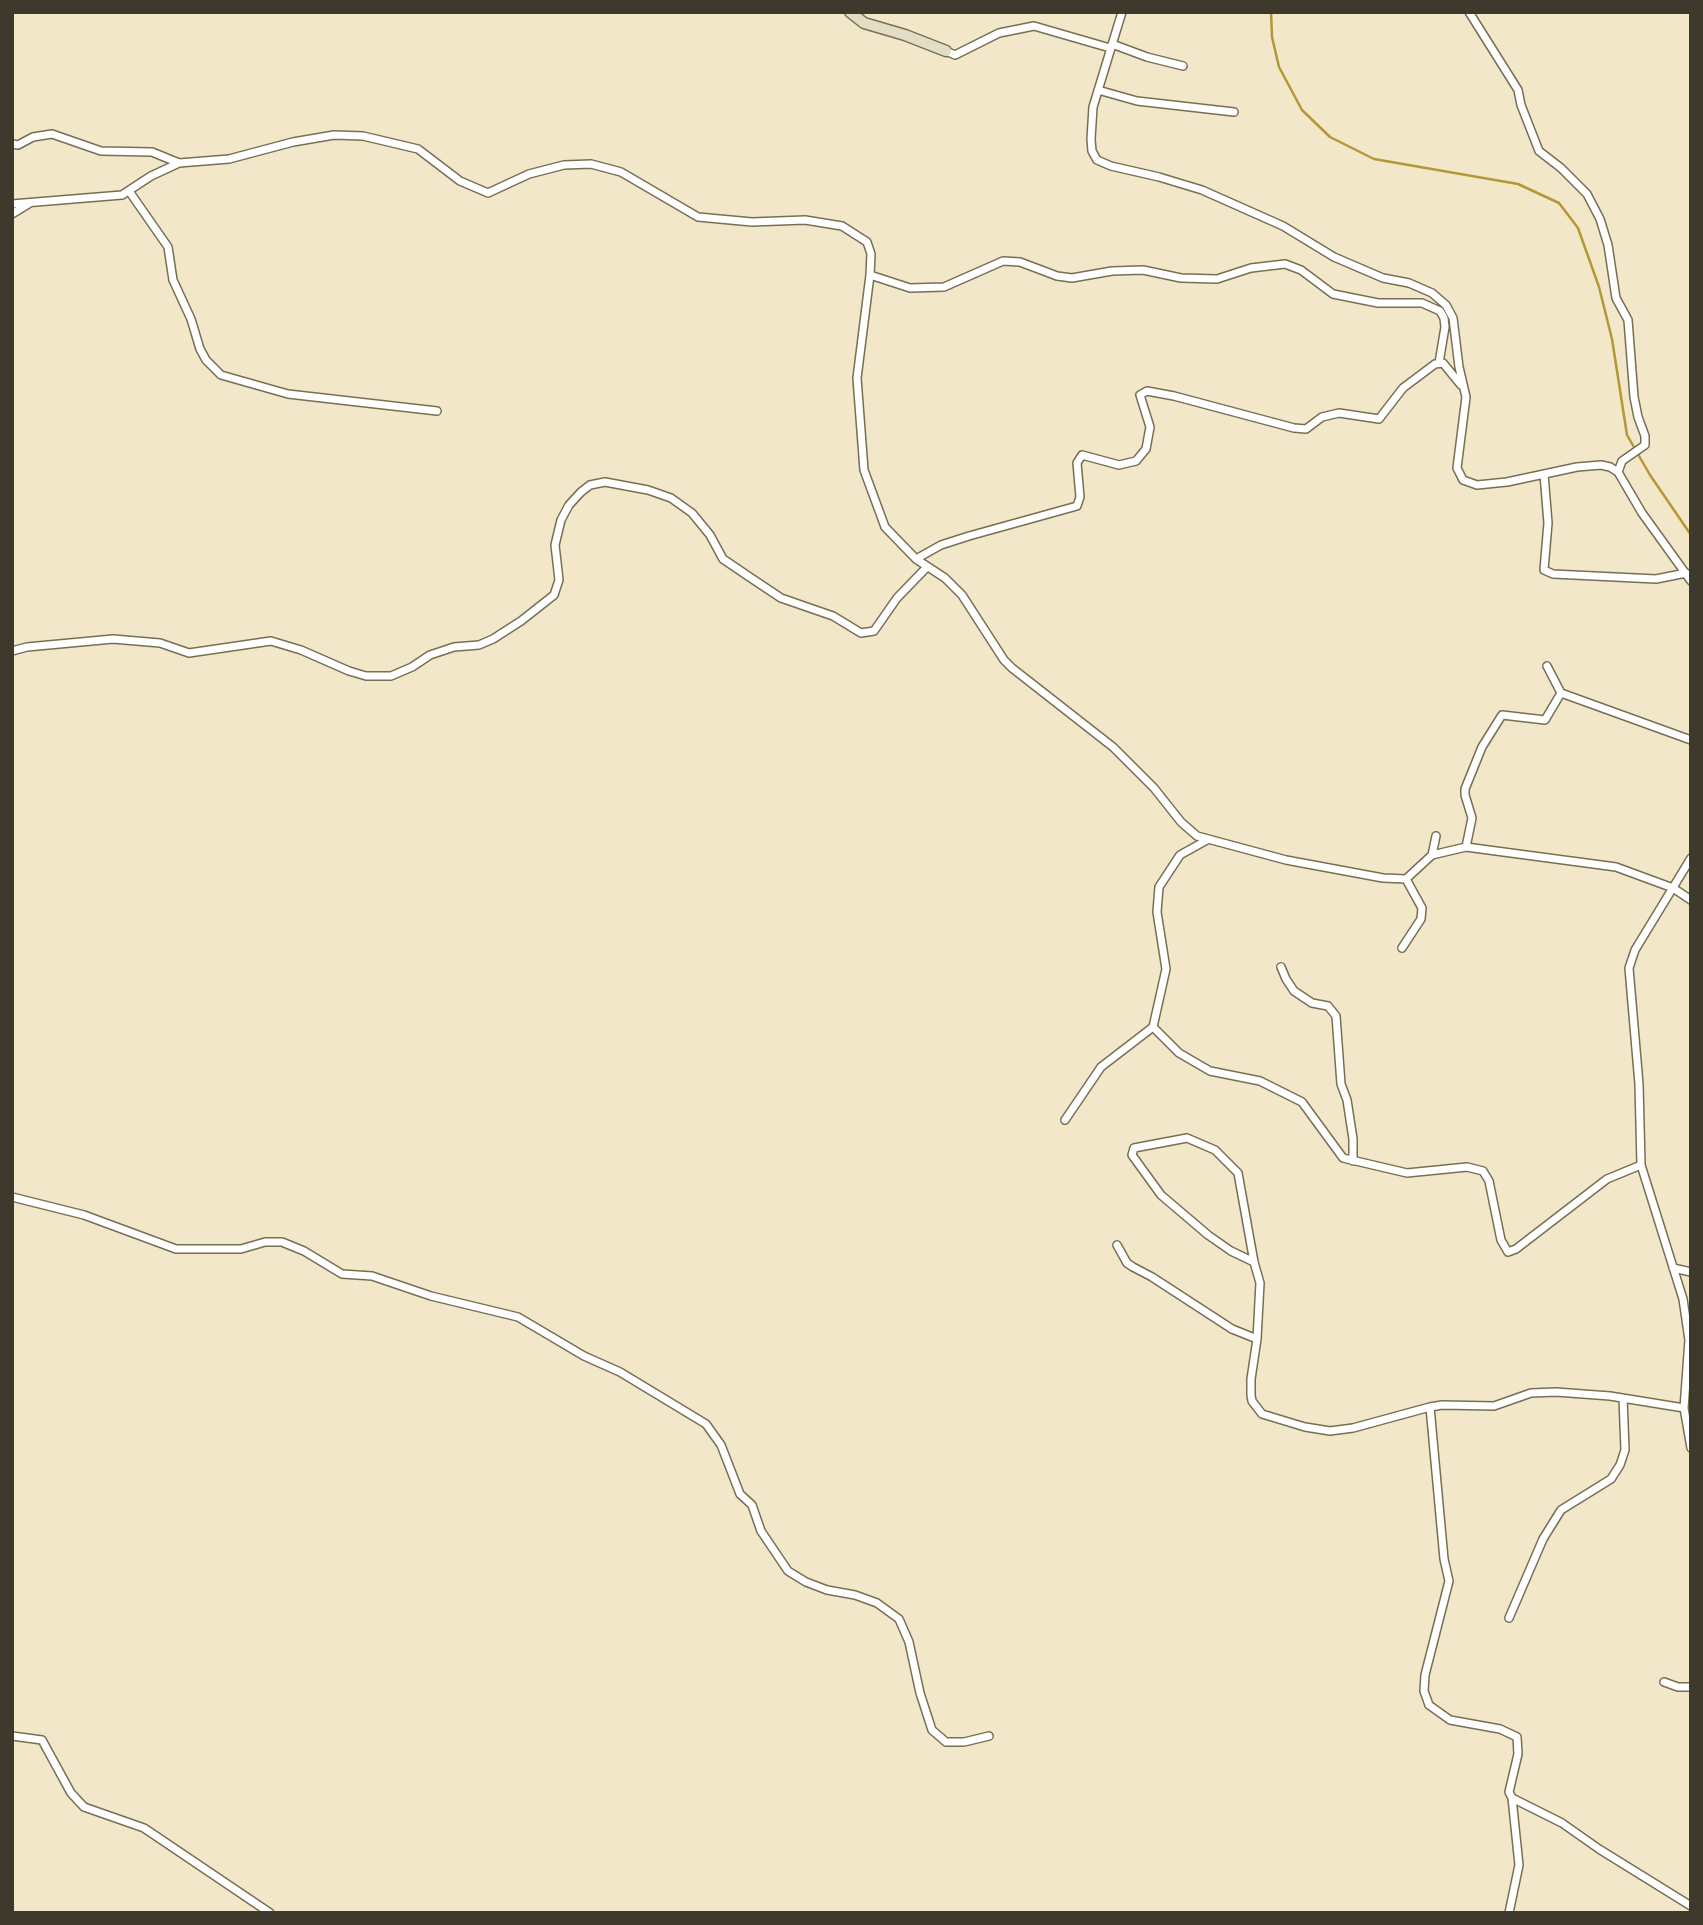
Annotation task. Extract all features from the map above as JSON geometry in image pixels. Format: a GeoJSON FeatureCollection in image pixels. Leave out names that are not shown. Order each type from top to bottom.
{"type":"FeatureCollection","features":[{"type":"Feature","properties":{"kind":"street"},"geometry":{"type":"LineString","coordinates":[[850,12],[864,23],[905,35],[955,55],[999,33],[1034,26],[1184,66]]}},
{"type":"Feature","properties":{"kind":"street"},"geometry":{"type":"LineString","coordinates":[[1122,12],[1093,107],[1091,139],[1097,160],[1202,190],[1283,226],[1334,257],[1383,278],[1409,283],[1432,293],[1446,305],[1453,318],[1466,397],[1457,468],[1463,480],[1477,485],[1601,465],[1618,472],[1642,513],[1691,581]]}},
{"type":"Feature","properties":{"kind":"street"},"geometry":{"type":"LineString","coordinates":[[1469,12],[1518,90],[1539,151],[1587,194],[1600,219],[1610,255],[1616,298],[1628,320],[1634,397],[1645,436],[1645,445],[1622,461],[1618,472]]}},
{"type":"Feature","properties":{"kind":"street"},"geometry":{"type":"LineString","coordinates":[[1098,90],[1150,103],[1234,112]]}},
{"type":"Feature","properties":{"kind":"street"},"geometry":{"type":"LineString","coordinates":[[12,144],[18,145],[33,137],[51,134],[101,151],[152,152],[179,163]]}},
{"type":"Feature","properties":{"kind":"street"},"geometry":{"type":"LineString","coordinates":[[12,204],[122,195],[151,176],[179,163],[229,159],[293,142],[334,135],[363,136],[418,149],[460,181],[488,193],[529,174],[564,165],[591,164],[621,172],[698,217],[752,222],[804,220],[842,226],[867,242],[871,254],[857,378],[864,470],[885,527],[916,559],[945,578],[962,595],[1012,668],[1102,738],[1154,788],[1181,822],[1197,836],[1286,860],[1383,878],[1406,879],[1432,855],[1466,847],[1616,867],[1673,888],[1691,900]]}},
{"type":"Feature","properties":{"kind":"street"},"geometry":{"type":"LineString","coordinates":[[129,191],[168,247],[173,280],[191,319],[200,349],[220,375],[288,394],[437,411]]}},
{"type":"Feature","properties":{"kind":"street"},"geometry":{"type":"LineString","coordinates":[[12,214],[32,202]]}},
{"type":"Feature","properties":{"kind":"street"},"geometry":{"type":"LineString","coordinates":[[870,275],[910,288],[944,287],[1003,261],[1020,262],[1072,278],[1112,271],[1143,271],[1181,278],[1217,279],[1251,268],[1285,264],[1301,270],[1339,296],[1378,303],[1422,303],[1440,311],[1444,318],[1439,363],[1403,387],[1379,419],[1339,413],[1322,417],[1306,429],[1294,428],[1147,391],[1140,396],[1150,426],[1146,449],[1136,461],[1119,465],[1082,455],[1077,463],[1080,497],[1077,506],[941,545],[916,559]]}},
{"type":"Feature","properties":{"kind":"street"},"geometry":{"type":"LineString","coordinates":[[1439,363],[1443,363],[1464,388]]}},
{"type":"Feature","properties":{"kind":"street"},"geometry":{"type":"LineString","coordinates":[[1544,474],[1548,523],[1544,570],[1553,574],[1656,579],[1686,573]]}},
{"type":"Feature","properties":{"kind":"street"},"geometry":{"type":"LineString","coordinates":[[12,651],[113,639],[160,643],[190,653],[271,641],[366,676],[391,676],[442,651],[479,645],[493,639],[554,595],[559,580],[555,545],[561,520],[569,505],[581,492],[590,485],[605,482],[648,490],[671,498],[692,513],[710,535],[723,559],[780,598],[833,616],[861,633],[874,631],[897,598],[927,566]]}},
{"type":"Feature","properties":{"kind":"street"},"geometry":{"type":"LineString","coordinates":[[1547,666],[1561,694],[1691,740]]}},
{"type":"Feature","properties":{"kind":"street"},"geometry":{"type":"LineString","coordinates":[[1466,847],[1472,818],[1465,789],[1482,747],[1502,715],[1545,720],[1561,694]]}},
{"type":"Feature","properties":{"kind":"street"},"geometry":{"type":"LineString","coordinates":[[1432,855],[1436,836]]}},
{"type":"Feature","properties":{"kind":"street"},"geometry":{"type":"LineString","coordinates":[[1065,1119],[1101,1066],[1153,1027],[1166,969],[1157,912],[1158,887],[1180,855],[1207,840]]}},
{"type":"Feature","properties":{"kind":"street"},"geometry":{"type":"LineString","coordinates":[[1691,858],[1635,950],[1629,968],[1639,1084],[1641,1165],[1683,1299],[1689,1340],[1684,1408],[1691,1448]]}},
{"type":"Feature","properties":{"kind":"street"},"geometry":{"type":"LineString","coordinates":[[1402,948],[1421,919],[1422,908],[1406,879]]}},
{"type":"Feature","properties":{"kind":"street"},"geometry":{"type":"LineString","coordinates":[[1281,967],[1294,991],[1312,1003],[1328,1006],[1336,1016],[1341,1084],[1347,1100],[1353,1139],[1353,1161]]}},
{"type":"Feature","properties":{"kind":"street"},"geometry":{"type":"LineString","coordinates":[[1153,1027],[1179,1053],[1210,1071],[1260,1081],[1303,1102],[1343,1158],[1406,1173],[1467,1167],[1483,1171],[1489,1181],[1501,1240],[1508,1252],[1516,1249],[1607,1179],[1641,1165]]}},
{"type":"Feature","properties":{"kind":"street"},"geometry":{"type":"LineString","coordinates":[[1254,1262],[1231,1251],[1208,1235],[1161,1195],[1132,1155],[1134,1148],[1187,1139],[1215,1150],[1238,1173],[1260,1283],[1251,1395],[1252,1401],[1262,1413],[1305,1427],[1330,1431],[1353,1428],[1442,1405],[1494,1406],[1531,1393],[1556,1392],[1623,1398],[1684,1408]]}},
{"type":"Feature","properties":{"kind":"street"},"geometry":{"type":"LineString","coordinates":[[12,1197],[84,1214],[176,1249],[241,1249],[265,1242],[282,1242],[304,1251],[342,1274],[372,1276],[431,1296],[518,1317],[584,1356],[620,1372],[706,1423],[721,1445],[740,1494],[752,1505],[761,1531],[788,1571],[827,1590],[855,1595],[877,1603],[899,1619],[909,1642],[920,1693],[932,1730],[946,1742],[964,1742],[989,1736]]}},
{"type":"Feature","properties":{"kind":"street"},"geometry":{"type":"LineString","coordinates":[[1117,1245],[1127,1263],[1232,1329],[1257,1339]]}},
{"type":"Feature","properties":{"kind":"street"},"geometry":{"type":"LineString","coordinates":[[1673,1268],[1691,1272]]}},
{"type":"Feature","properties":{"kind":"street"},"geometry":{"type":"LineString","coordinates":[[1509,1618],[1543,1539],[1561,1510],[1611,1479],[1620,1465],[1625,1450],[1623,1398]]}},
{"type":"Feature","properties":{"kind":"street"},"geometry":{"type":"LineString","coordinates":[[1430,1407],[1442,1541],[1449,1581],[1429,1659],[1424,1691],[1429,1705],[1450,1720],[1500,1729],[1517,1737],[1518,1754],[1509,1792],[1512,1798],[1519,1865],[1509,1913]]}},
{"type":"Feature","properties":{"kind":"street"},"geometry":{"type":"LineString","coordinates":[[1664,1682],[1678,1687],[1691,1687]]}},
{"type":"Feature","properties":{"kind":"street"},"geometry":{"type":"LineString","coordinates":[[12,1736],[42,1740],[71,1793],[84,1807],[144,1828],[270,1913]]}},
{"type":"Feature","properties":{"kind":"street"},"geometry":{"type":"LineString","coordinates":[[1512,1798],[1562,1823],[1691,1906]]}},
{"type":"Feature","properties":{"kind":"waterway"},"geometry":{"type":"LineString","coordinates":[[1271,12],[1272,37],[1279,67],[1302,110],[1330,137],[1374,159],[1518,184],[1559,203],[1578,228],[1599,287],[1612,339],[1627,435],[1650,475],[1691,535]]}}]}
